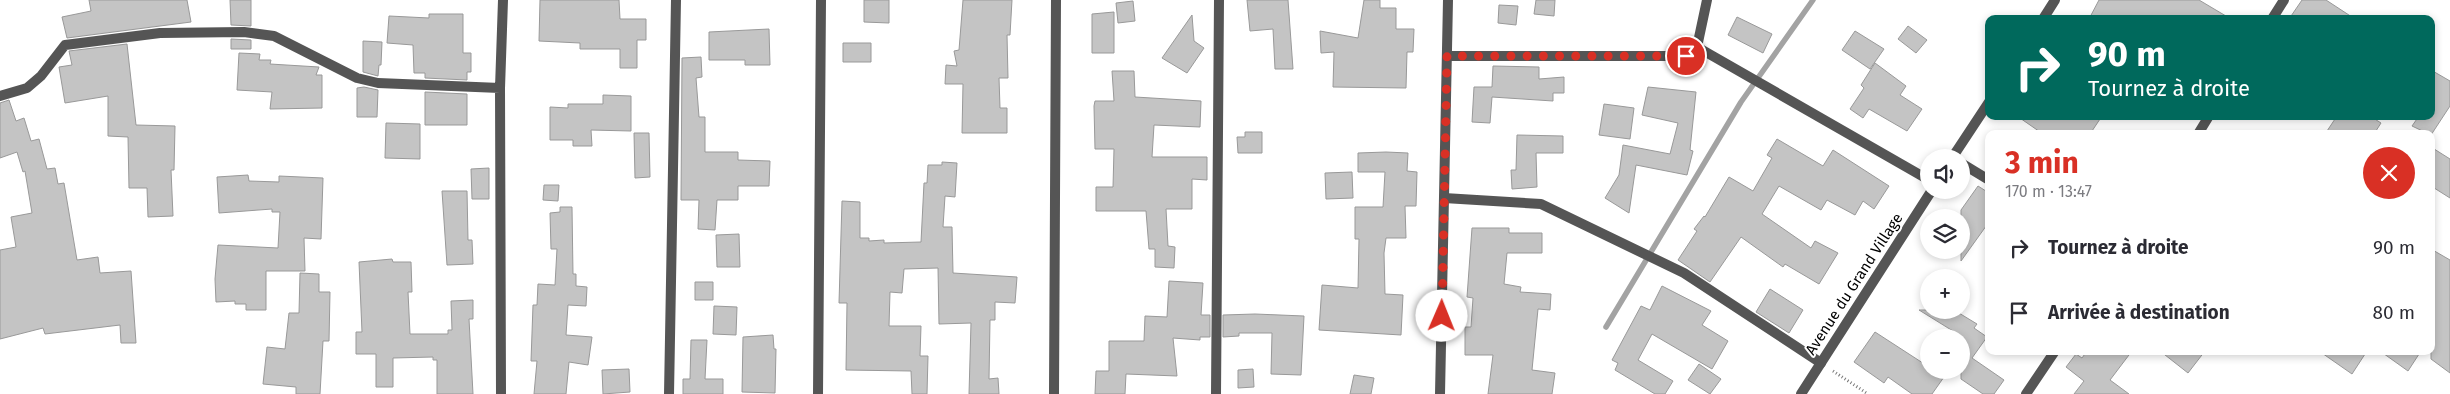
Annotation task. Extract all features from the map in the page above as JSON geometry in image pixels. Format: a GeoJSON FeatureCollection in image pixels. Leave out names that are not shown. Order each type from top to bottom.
{"type":"FeatureCollection","features":[{"type":"Feature","properties":{"kind":"street"},"geometry":{"type":"LineString","coordinates":[[501,394],[500,88],[504,0]]}},
{"type":"Feature","properties":{"kind":"street"},"geometry":{"type":"LineString","coordinates":[[669,394],[676,0]]}},
{"type":"Feature","properties":{"kind":"street"},"geometry":{"type":"LineString","coordinates":[[818,394],[821,0]]}},
{"type":"Feature","properties":{"kind":"street"},"geometry":{"type":"LineString","coordinates":[[1054,394],[1056,0]]}},
{"type":"Feature","properties":{"kind":"street"},"geometry":{"type":"LineString","coordinates":[[1216,394],[1219,0]]}},
{"type":"Feature","properties":{"kind":"street"},"geometry":{"type":"LineString","coordinates":[[1440,394],[1448,0]]}},
{"type":"Feature","properties":{"kind":"street"},"geometry":{"type":"LineString","coordinates":[[1447,56],[1686,56],[1697,47],[1707,0]]}},
{"type":"Feature","properties":{"kind":"street"},"geometry":{"type":"LineString","coordinates":[[2046,15],[2055,0]]}},
{"type":"Feature","properties":{"kind":"street"},"geometry":{"type":"LineString","coordinates":[[2275,15],[2284,0]]}},
{"type":"Feature","properties":{"kind":"street"},"geometry":{"type":"LineString","coordinates":[[0,96],[27,88],[41,76],[65,44],[160,33],[244,32],[274,36],[357,78],[371,81],[500,88]]}},
{"type":"Feature","properties":{"kind":"street"},"geometry":{"type":"LineString","coordinates":[[1697,47],[1920,175]]}},
{"type":"Feature","properties":{"kind":"street"},"geometry":{"type":"LineString","coordinates":[[1958,149],[1985,108]]}},
{"type":"Feature","properties":{"kind":"street"},"geometry":{"type":"LineString","coordinates":[[1970,168],[1985,178]]}},
{"type":"Feature","properties":{"kind":"street"},"geometry":{"type":"LineString","coordinates":[[1444,198],[1541,204],[1684,272],[1821,363]]}},
{"type":"Feature","properties":{"kind":"street","name":"Avenue du Grand Village"},"geometry":{"type":"LineString","coordinates":[[1801,394],[1926,199]]}},
{"type":"Feature","properties":{"kind":"street"},"geometry":{"type":"LineString","coordinates":[[2026,394],[2052,355]]}},
{"type":"Feature","properties":{"kind":"path"},"geometry":{"type":"LineString","coordinates":[[1821,363],[1868,394]]}},
{"type":"Feature","properties":{"kind":"building"},"geometry":{"type":"Polygon","coordinates":[[[89,0],[187,0],[191,22],[67,38],[62,17],[91,11],[89,0]]]}},
{"type":"Feature","properties":{"kind":"building"},"geometry":{"type":"Polygon","coordinates":[[[230,0],[251,0],[251,26],[231,25],[230,0]]]}},
{"type":"Feature","properties":{"kind":"building"},"geometry":{"type":"Polygon","coordinates":[[[540,0],[619,0],[620,19],[646,19],[646,40],[637,40],[637,68],[620,68],[620,49],[580,49],[580,43],[539,41],[540,0]]]}},
{"type":"Feature","properties":{"kind":"building"},"geometry":{"type":"Polygon","coordinates":[[[864,0],[889,0],[889,23],[864,22],[864,0]]]}},
{"type":"Feature","properties":{"kind":"building"},"geometry":{"type":"Polygon","coordinates":[[[963,0],[1012,0],[1010,35],[1007,35],[1008,78],[999,78],[1000,108],[1007,108],[1007,133],[962,133],[963,84],[945,84],[946,65],[957,66],[954,51],[959,50],[963,0]]]}},
{"type":"Feature","properties":{"kind":"building"},"geometry":{"type":"Polygon","coordinates":[[[1247,0],[1288,0],[1293,69],[1275,69],[1273,29],[1250,31],[1247,0]]]}},
{"type":"Feature","properties":{"kind":"building"},"geometry":{"type":"Polygon","coordinates":[[[1364,0],[1380,0],[1380,8],[1396,8],[1396,29],[1414,29],[1413,52],[1407,52],[1406,88],[1333,87],[1334,52],[1321,53],[1320,31],[1358,38],[1364,0]]]}},
{"type":"Feature","properties":{"kind":"building"},"geometry":{"type":"Polygon","coordinates":[[[1536,0],[1555,0],[1554,16],[1534,14],[1536,0]]]}},
{"type":"Feature","properties":{"kind":"building"},"geometry":{"type":"Polygon","coordinates":[[[2099,0],[2199,0],[2224,15],[2091,15],[2099,0]]]}},
{"type":"Feature","properties":{"kind":"building"},"geometry":{"type":"Polygon","coordinates":[[[2302,0],[2326,0],[2349,15],[2292,15],[2302,0]]]}},
{"type":"Feature","properties":{"kind":"building"},"geometry":{"type":"Polygon","coordinates":[[[1133,1],[1135,21],[1118,23],[1116,3],[1133,1]]]}},
{"type":"Feature","properties":{"kind":"building"},"geometry":{"type":"Polygon","coordinates":[[[1499,5],[1518,6],[1516,25],[1498,23],[1499,5]]]}},
{"type":"Feature","properties":{"kind":"building"},"geometry":{"type":"Polygon","coordinates":[[[1114,12],[1114,53],[1092,53],[1092,14],[1114,12]]]}},
{"type":"Feature","properties":{"kind":"building"},"geometry":{"type":"Polygon","coordinates":[[[429,14],[463,14],[463,53],[471,53],[471,72],[467,72],[467,80],[425,78],[425,73],[414,73],[413,45],[387,43],[389,16],[429,18],[429,14]]]}},
{"type":"Feature","properties":{"kind":"building"},"geometry":{"type":"Polygon","coordinates":[[[1192,15],[1194,41],[1204,48],[1187,73],[1162,58],[1192,15]]]}},
{"type":"Feature","properties":{"kind":"building"},"geometry":{"type":"Polygon","coordinates":[[[1737,17],[1772,34],[1763,53],[1728,35],[1737,17]]]}},
{"type":"Feature","properties":{"kind":"building"},"geometry":{"type":"Polygon","coordinates":[[[1908,26],[1927,40],[1916,53],[1898,39],[1908,26]]]}},
{"type":"Feature","properties":{"kind":"building"},"geometry":{"type":"Polygon","coordinates":[[[769,29],[770,65],[745,65],[745,60],[709,60],[709,32],[769,29]]]}},
{"type":"Feature","properties":{"kind":"building"},"geometry":{"type":"Polygon","coordinates":[[[1855,31],[1884,49],[1870,69],[1842,50],[1855,31]]]}},
{"type":"Feature","properties":{"kind":"building"},"geometry":{"type":"Polygon","coordinates":[[[231,39],[251,40],[251,49],[231,49],[231,39]]]}},
{"type":"Feature","properties":{"kind":"building"},"geometry":{"type":"Polygon","coordinates":[[[363,41],[382,42],[381,65],[379,65],[378,76],[363,72],[363,41]]]}},
{"type":"Feature","properties":{"kind":"building"},"geometry":{"type":"Polygon","coordinates":[[[843,43],[871,43],[871,62],[843,62],[843,43]]]}},
{"type":"Feature","properties":{"kind":"building"},"geometry":{"type":"Polygon","coordinates":[[[127,44],[136,125],[175,126],[174,170],[171,170],[173,216],[148,217],[147,188],[129,188],[128,137],[108,136],[108,96],[65,103],[59,67],[72,65],[69,51],[127,44]]]}},
{"type":"Feature","properties":{"kind":"building"},"geometry":{"type":"Polygon","coordinates":[[[239,53],[260,54],[259,60],[271,60],[270,64],[319,67],[316,75],[322,75],[322,108],[270,109],[272,92],[237,90],[239,53]]]}},
{"type":"Feature","properties":{"kind":"building"},"geometry":{"type":"Polygon","coordinates":[[[701,57],[702,77],[696,78],[699,117],[705,117],[705,152],[738,152],[738,160],[770,161],[769,186],[738,186],[738,200],[717,200],[715,230],[698,229],[699,200],[681,200],[682,58],[701,57]]]}},
{"type":"Feature","properties":{"kind":"building"},"geometry":{"type":"Polygon","coordinates":[[[1875,63],[1906,86],[1900,95],[1922,109],[1907,131],[1869,109],[1863,118],[1850,109],[1864,88],[1861,85],[1875,63]]]}},
{"type":"Feature","properties":{"kind":"building"},"geometry":{"type":"Polygon","coordinates":[[[1493,66],[1539,67],[1539,79],[1564,77],[1564,93],[1553,93],[1553,101],[1492,97],[1490,123],[1472,122],[1474,87],[1492,87],[1493,66]]]}},
{"type":"Feature","properties":{"kind":"building"},"geometry":{"type":"Polygon","coordinates":[[[1112,71],[1134,71],[1135,97],[1201,101],[1200,127],[1154,125],[1152,157],[1207,157],[1207,180],[1192,179],[1192,209],[1166,209],[1168,246],[1175,247],[1174,268],[1155,267],[1155,249],[1149,249],[1146,211],[1096,211],[1096,187],[1113,187],[1114,149],[1095,149],[1094,106],[1095,101],[1114,101],[1112,71]]]}},
{"type":"Feature","properties":{"kind":"building"},"geometry":{"type":"Polygon","coordinates":[[[2435,72],[2450,81],[2450,106],[2434,130],[2420,130],[2412,126],[2416,120],[2435,120],[2435,72]]]}},
{"type":"Feature","properties":{"kind":"building"},"geometry":{"type":"Polygon","coordinates":[[[364,87],[378,90],[377,117],[357,117],[357,88],[364,87]]]}},
{"type":"Feature","properties":{"kind":"building"},"geometry":{"type":"Polygon","coordinates":[[[1648,87],[1696,92],[1690,150],[1693,151],[1687,175],[1636,165],[1629,213],[1605,198],[1619,175],[1623,145],[1670,154],[1678,123],[1642,115],[1648,87]]]}},
{"type":"Feature","properties":{"kind":"building"},"geometry":{"type":"Polygon","coordinates":[[[425,92],[467,94],[467,125],[425,125],[425,92]]]}},
{"type":"Feature","properties":{"kind":"building"},"geometry":{"type":"Polygon","coordinates":[[[603,95],[631,96],[631,131],[591,130],[592,146],[573,146],[573,140],[550,140],[550,107],[568,108],[568,104],[603,104],[603,95]]]}},
{"type":"Feature","properties":{"kind":"building"},"geometry":{"type":"Polygon","coordinates":[[[9,100],[16,121],[24,118],[31,141],[39,139],[47,169],[55,168],[58,184],[64,183],[77,260],[98,257],[100,273],[131,271],[136,343],[121,343],[120,325],[45,334],[43,328],[0,339],[0,250],[16,247],[11,217],[32,213],[25,171],[23,172],[17,152],[0,158],[0,103],[9,100]]]}},
{"type":"Feature","properties":{"kind":"building"},"geometry":{"type":"Polygon","coordinates":[[[1604,104],[1634,108],[1630,139],[1599,135],[1604,104]]]}},
{"type":"Feature","properties":{"kind":"building"},"geometry":{"type":"Polygon","coordinates":[[[2023,120],[2099,120],[2093,130],[2037,130],[2023,120]]]}},
{"type":"Feature","properties":{"kind":"building"},"geometry":{"type":"Polygon","coordinates":[[[2334,120],[2376,120],[2381,123],[2377,130],[2328,130],[2334,120]]]}},
{"type":"Feature","properties":{"kind":"building"},"geometry":{"type":"Polygon","coordinates":[[[386,123],[420,124],[420,159],[385,158],[386,123]]]}},
{"type":"Feature","properties":{"kind":"building"},"geometry":{"type":"Polygon","coordinates":[[[1245,132],[1262,132],[1262,153],[1238,153],[1237,137],[1245,137],[1245,132]]]}},
{"type":"Feature","properties":{"kind":"building"},"geometry":{"type":"Polygon","coordinates":[[[634,133],[649,133],[650,177],[635,178],[634,133]]]}},
{"type":"Feature","properties":{"kind":"building"},"geometry":{"type":"Polygon","coordinates":[[[1517,135],[1563,136],[1563,153],[1536,153],[1537,187],[1512,189],[1511,170],[1516,170],[1517,135]]]}},
{"type":"Feature","properties":{"kind":"building"},"geometry":{"type":"Polygon","coordinates":[[[1777,139],[1823,166],[1833,150],[1889,186],[1874,209],[1863,201],[1855,215],[1827,200],[1821,210],[1779,186],[1762,214],[1811,248],[1815,241],[1838,253],[1819,284],[1785,264],[1783,267],[1741,237],[1710,282],[1678,260],[1697,231],[1694,229],[1705,217],[1729,177],[1753,191],[1772,158],[1767,155],[1777,139]]]}},
{"type":"Feature","properties":{"kind":"building"},"geometry":{"type":"Polygon","coordinates":[[[2435,150],[2450,159],[2450,198],[2435,189],[2435,150]]]}},
{"type":"Feature","properties":{"kind":"building"},"geometry":{"type":"Polygon","coordinates":[[[1358,153],[1408,153],[1407,171],[1417,172],[1416,206],[1405,206],[1406,238],[1386,238],[1384,253],[1385,294],[1403,295],[1401,335],[1319,330],[1322,285],[1358,288],[1359,239],[1355,239],[1355,207],[1383,207],[1385,172],[1358,172],[1358,153]]]}},
{"type":"Feature","properties":{"kind":"building"},"geometry":{"type":"Polygon","coordinates":[[[942,162],[957,163],[955,197],[945,196],[943,227],[952,227],[953,273],[1017,277],[1015,303],[995,302],[995,320],[990,320],[989,379],[998,378],[999,394],[969,394],[971,323],[939,324],[938,268],[904,269],[902,293],[890,292],[889,326],[921,326],[920,356],[928,356],[927,394],[912,394],[911,371],[846,370],[847,303],[839,303],[842,201],[860,202],[860,238],[869,238],[869,241],[884,240],[884,243],[921,242],[924,183],[927,183],[928,165],[942,165],[942,162]]]}},
{"type":"Feature","properties":{"kind":"building"},"geometry":{"type":"Polygon","coordinates":[[[489,168],[489,199],[472,199],[471,169],[489,168]]]}},
{"type":"Feature","properties":{"kind":"building"},"geometry":{"type":"Polygon","coordinates":[[[1352,172],[1353,198],[1326,199],[1325,173],[1352,172]]]}},
{"type":"Feature","properties":{"kind":"building"},"geometry":{"type":"Polygon","coordinates":[[[248,175],[249,181],[279,182],[279,176],[323,178],[321,239],[304,238],[305,271],[266,271],[266,310],[246,310],[246,304],[235,304],[235,301],[216,302],[215,279],[218,245],[278,248],[280,212],[272,212],[272,209],[219,213],[217,177],[248,175]]]}},
{"type":"Feature","properties":{"kind":"building"},"geometry":{"type":"Polygon","coordinates":[[[544,185],[559,185],[558,201],[543,200],[544,185]]]}},
{"type":"Feature","properties":{"kind":"building"},"geometry":{"type":"Polygon","coordinates":[[[1978,186],[1985,190],[1985,228],[1970,248],[1970,209],[1962,209],[1978,186]]]}},
{"type":"Feature","properties":{"kind":"building"},"geometry":{"type":"Polygon","coordinates":[[[442,191],[467,191],[468,240],[472,240],[473,264],[447,265],[442,191]]]}},
{"type":"Feature","properties":{"kind":"building"},"geometry":{"type":"Polygon","coordinates":[[[560,207],[572,207],[573,274],[576,274],[576,286],[587,287],[586,306],[568,305],[566,335],[592,337],[588,365],[569,362],[566,394],[534,394],[537,361],[531,361],[533,305],[537,305],[538,284],[555,285],[557,249],[551,249],[550,213],[560,212],[560,207]]]}},
{"type":"Feature","properties":{"kind":"building"},"geometry":{"type":"Polygon","coordinates":[[[1472,228],[1509,228],[1509,233],[1542,233],[1542,253],[1507,253],[1504,284],[1521,287],[1520,292],[1551,294],[1550,310],[1538,309],[1532,370],[1555,373],[1552,394],[1488,394],[1493,355],[1465,355],[1465,327],[1471,327],[1473,298],[1467,297],[1472,228]]]}},
{"type":"Feature","properties":{"kind":"building"},"geometry":{"type":"Polygon","coordinates":[[[739,234],[740,267],[717,267],[716,235],[739,234]]]}},
{"type":"Feature","properties":{"kind":"building"},"geometry":{"type":"Polygon","coordinates":[[[2435,251],[2450,260],[2450,373],[2431,359],[2431,355],[2435,355],[2435,251]]]}},
{"type":"Feature","properties":{"kind":"building"},"geometry":{"type":"Polygon","coordinates":[[[392,259],[393,262],[411,262],[412,292],[408,292],[410,334],[448,334],[448,330],[452,330],[451,301],[473,300],[473,319],[469,319],[473,394],[437,394],[437,360],[433,360],[433,357],[393,358],[393,387],[376,387],[376,354],[356,354],[356,332],[362,332],[359,262],[392,259]]]}},
{"type":"Feature","properties":{"kind":"building"},"geometry":{"type":"Polygon","coordinates":[[[300,273],[319,274],[319,292],[330,292],[329,341],[323,341],[320,394],[296,394],[296,387],[263,384],[267,347],[285,349],[289,313],[299,313],[300,273]]]}},
{"type":"Feature","properties":{"kind":"building"},"geometry":{"type":"Polygon","coordinates":[[[1169,281],[1203,283],[1201,315],[1210,315],[1210,337],[1200,337],[1200,340],[1173,338],[1177,376],[1126,374],[1125,394],[1095,394],[1096,371],[1109,371],[1109,341],[1144,341],[1145,316],[1167,317],[1169,281]]]}},
{"type":"Feature","properties":{"kind":"building"},"geometry":{"type":"Polygon","coordinates":[[[695,282],[713,282],[713,300],[695,300],[695,282]]]}},
{"type":"Feature","properties":{"kind":"building"},"geometry":{"type":"Polygon","coordinates":[[[1662,286],[1711,311],[1702,325],[1728,341],[1712,369],[1652,334],[1638,360],[1673,381],[1665,394],[1655,394],[1615,370],[1618,363],[1612,360],[1641,306],[1650,310],[1662,286]]]}},
{"type":"Feature","properties":{"kind":"building"},"geometry":{"type":"Polygon","coordinates":[[[1770,289],[1803,310],[1789,333],[1756,312],[1770,289]]]}},
{"type":"Feature","properties":{"kind":"building"},"geometry":{"type":"Polygon","coordinates":[[[714,306],[737,307],[736,335],[713,334],[714,306]]]}},
{"type":"Feature","properties":{"kind":"building"},"geometry":{"type":"Polygon","coordinates":[[[1223,315],[1304,316],[1301,375],[1271,374],[1272,333],[1239,333],[1239,336],[1223,337],[1223,315]]]}},
{"type":"Feature","properties":{"kind":"building"},"geometry":{"type":"Polygon","coordinates":[[[1934,319],[1969,319],[1977,324],[1974,328],[1985,336],[1985,340],[1972,358],[2004,380],[1994,394],[1983,394],[1961,379],[1970,379],[1970,329],[1950,329],[1934,319]]]}},
{"type":"Feature","properties":{"kind":"building"},"geometry":{"type":"Polygon","coordinates":[[[1875,332],[1920,361],[1920,379],[1943,379],[1932,394],[1912,394],[1888,377],[1884,383],[1854,362],[1875,332]]]}},
{"type":"Feature","properties":{"kind":"building"},"geometry":{"type":"Polygon","coordinates":[[[773,335],[774,349],[776,349],[775,393],[742,392],[743,337],[773,335]]]}},
{"type":"Feature","properties":{"kind":"building"},"geometry":{"type":"Polygon","coordinates":[[[691,340],[707,340],[705,379],[723,379],[723,394],[683,394],[683,379],[690,379],[691,340]]]}},
{"type":"Feature","properties":{"kind":"building"},"geometry":{"type":"Polygon","coordinates":[[[2075,355],[2082,358],[2084,355],[2129,355],[2110,380],[2129,394],[2074,394],[2084,381],[2066,367],[2075,355]]]}},
{"type":"Feature","properties":{"kind":"building"},"geometry":{"type":"Polygon","coordinates":[[[2165,355],[2202,355],[2188,373],[2165,355]]]}},
{"type":"Feature","properties":{"kind":"building"},"geometry":{"type":"Polygon","coordinates":[[[2325,355],[2364,355],[2352,374],[2325,355]]]}},
{"type":"Feature","properties":{"kind":"building"},"geometry":{"type":"Polygon","coordinates":[[[2386,355],[2418,355],[2408,371],[2386,355]]]}},
{"type":"Feature","properties":{"kind":"building"},"geometry":{"type":"Polygon","coordinates":[[[1699,364],[1721,379],[1710,394],[1688,380],[1699,364]]]}},
{"type":"Feature","properties":{"kind":"building"},"geometry":{"type":"Polygon","coordinates":[[[629,369],[630,392],[603,394],[602,370],[629,369]]]}},
{"type":"Feature","properties":{"kind":"building"},"geometry":{"type":"Polygon","coordinates":[[[1253,369],[1254,387],[1238,388],[1238,370],[1253,369]]]}},
{"type":"Feature","properties":{"kind":"building"},"geometry":{"type":"Polygon","coordinates":[[[1354,375],[1374,378],[1371,394],[1350,394],[1354,375]]]}},
{"type":"Feature","properties":{"kind":"waterway"},"geometry":{"type":"LineString","coordinates":[[1606,327],[1741,102],[1813,0]]}},
{"type":"Feature","properties":{"kind":"route"},"geometry":{"type":"LineString","coordinates":[[1442,316],[1447,56],[1686,56]]}}]}
